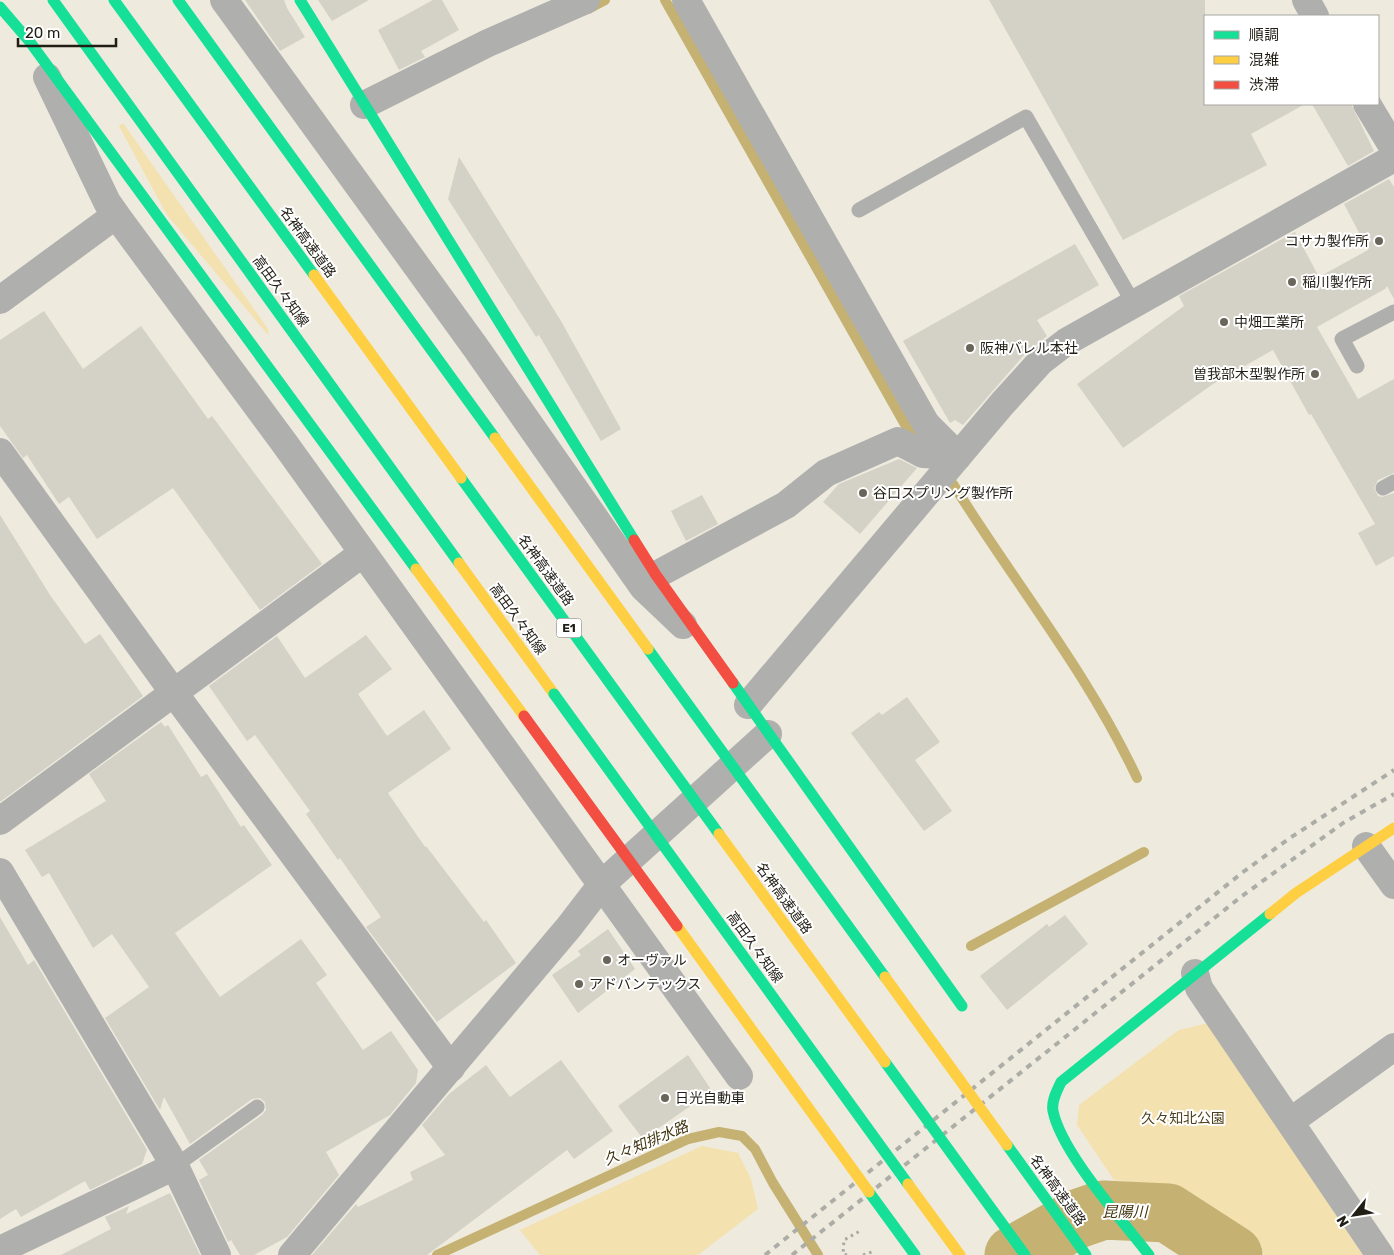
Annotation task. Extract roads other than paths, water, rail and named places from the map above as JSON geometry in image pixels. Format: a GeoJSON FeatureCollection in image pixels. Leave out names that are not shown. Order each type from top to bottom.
{"type":"FeatureCollection","features":[{"type":"Feature","properties":{"kind":"main road","name":"高田久々知線"},"geometry":{"type":"LineString","coordinates":[[53,0],[960,1255]]}},
{"type":"Feature","properties":{"kind":"main road","name":"名神高速道路"},"geometry":{"type":"LineString","coordinates":[[114,0],[1025,1255]]}},
{"type":"Feature","properties":{"kind":"main road","name":"名神高速道路"},"geometry":{"type":"LineString","coordinates":[[178,0],[1086,1255]]}},
{"type":"Feature","properties":{"kind":"main road"},"geometry":{"type":"LineString","coordinates":[[300,0],[656,575],[716,656],[748,706],[962,1006]]}},
{"type":"Feature","properties":{"kind":"main road"},"geometry":{"type":"LineString","coordinates":[[0,7],[30,42],[524,716],[914,1255]]}},
{"type":"Feature","properties":{"kind":"main road"},"geometry":{"type":"LineString","coordinates":[[1149,1255],[1067,1142],[1057,1125],[1053,1110],[1054,1096],[1061,1082],[1296,893],[1394,828]]}},
{"type":"Feature","properties":{"kind":"street"},"geometry":{"type":"LineString","coordinates":[[224,0],[470,340],[644,587],[716,656]]}},
{"type":"Feature","properties":{"kind":"street"},"geometry":{"type":"LineString","coordinates":[[364,104],[488,43],[586,0]]}},
{"type":"Feature","properties":{"kind":"street"},"geometry":{"type":"LineString","coordinates":[[686,0],[926,424],[958,456]]}},
{"type":"Feature","properties":{"kind":"street"},"geometry":{"type":"LineString","coordinates":[[1306,0],[1314,15]]}},
{"type":"Feature","properties":{"kind":"street"},"geometry":{"type":"LineString","coordinates":[[30,42],[116,215],[363,553],[739,1076]]}},
{"type":"Feature","properties":{"kind":"street"},"geometry":{"type":"LineString","coordinates":[[748,706],[958,456],[1040,362],[1066,342],[1393,159],[1367,105]]}},
{"type":"Feature","properties":{"kind":"street"},"geometry":{"type":"LineString","coordinates":[[0,300],[116,215]]}},
{"type":"Feature","properties":{"kind":"street"},"geometry":{"type":"LineString","coordinates":[[656,575],[786,505],[826,473],[898,441],[923,454],[958,456]]}},
{"type":"Feature","properties":{"kind":"street"},"geometry":{"type":"LineString","coordinates":[[0,452],[174,693],[451,1068]]}},
{"type":"Feature","properties":{"kind":"street"},"geometry":{"type":"LineString","coordinates":[[0,821],[363,553]]}},
{"type":"Feature","properties":{"kind":"street"},"geometry":{"type":"LineString","coordinates":[[292,1255],[451,1068],[602,884],[768,734]]}},
{"type":"Feature","properties":{"kind":"street"},"geometry":{"type":"LineString","coordinates":[[1366,846],[1394,886]]}},
{"type":"Feature","properties":{"kind":"street"},"geometry":{"type":"LineString","coordinates":[[0,872],[175,1166],[217,1255]]}},
{"type":"Feature","properties":{"kind":"street"},"geometry":{"type":"LineString","coordinates":[[1195,973],[1199,988],[1291,1121],[1380,1255]]}},
{"type":"Feature","properties":{"kind":"street"},"geometry":{"type":"LineString","coordinates":[[1291,1121],[1394,1047]]}},
{"type":"Feature","properties":{"kind":"street"},"geometry":{"type":"LineString","coordinates":[[0,1250],[175,1166]]}},
{"type":"Feature","properties":{"kind":"lane"},"geometry":{"type":"LineString","coordinates":[[859,210],[1026,117],[1134,304]]}},
{"type":"Feature","properties":{"kind":"lane"},"geometry":{"type":"LineString","coordinates":[[1357,366],[1342,339],[1394,312]]}},
{"type":"Feature","properties":{"kind":"lane"},"geometry":{"type":"LineString","coordinates":[[175,1166],[257,1107]]}},
{"type":"Feature","properties":{"kind":"waterway"},"geometry":{"type":"LineString","coordinates":[[588,9],[605,0]]}},
{"type":"Feature","properties":{"kind":"waterway"},"geometry":{"type":"LineString","coordinates":[[665,0],[907,428],[917,436]]}},
{"type":"Feature","properties":{"kind":"waterway"},"geometry":{"type":"LineString","coordinates":[[953,484],[1050,628],[1118,739],[1137,778]]}},
{"type":"Feature","properties":{"kind":"waterway"},"geometry":{"type":"LineString","coordinates":[[971,946],[1144,852]]}},
{"type":"Feature","properties":{"kind":"waterway","name":"久々知排水路"},"geometry":{"type":"LineString","coordinates":[[437,1255],[688,1139],[719,1132],[742,1136],[755,1149],[773,1183],[818,1255]]}},
{"type":"Feature","properties":{"kind":"waterway","name":"昆陽川"},"geometry":{"type":"LineString","coordinates":[[1014,1255],[1077,1219],[1103,1210],[1168,1213],[1233,1255]]}},
{"type":"Feature","properties":{"kind":"railway"},"geometry":{"type":"LineString","coordinates":[[765,1255],[1243,872],[1290,838],[1394,770]]}},
{"type":"Feature","properties":{"kind":"railway"},"geometry":{"type":"LineString","coordinates":[[792,1255],[1242,896],[1343,823],[1394,794]]}},
{"type":"Feature","properties":{"kind":"place","name":"コサカ製作所"},"geometry":{"type":"Point","coordinates":[1379,241]}},
{"type":"Feature","properties":{"kind":"place","name":"稲川製作所"},"geometry":{"type":"Point","coordinates":[1292,282]}},
{"type":"Feature","properties":{"kind":"place","name":"中畑工業所"},"geometry":{"type":"Point","coordinates":[1224,322]}},
{"type":"Feature","properties":{"kind":"place","name":"阪神バレル本社"},"geometry":{"type":"Point","coordinates":[970,348]}},
{"type":"Feature","properties":{"kind":"place","name":"曽我部木型製作所"},"geometry":{"type":"Point","coordinates":[1315,374]}},
{"type":"Feature","properties":{"kind":"place","name":"谷口スプリング製作所"},"geometry":{"type":"Point","coordinates":[863,493]}},
{"type":"Feature","properties":{"kind":"place","name":"オーヴァル"},"geometry":{"type":"Point","coordinates":[607,960]}},
{"type":"Feature","properties":{"kind":"place","name":"アドバンテックス"},"geometry":{"type":"Point","coordinates":[579,984]}},
{"type":"Feature","properties":{"kind":"place","name":"日光自動車"},"geometry":{"type":"Point","coordinates":[665,1098]}},
{"type":"Feature","properties":{"kind":"park label","name":"久々知北公園"},"geometry":{"type":"Point","coordinates":[1183,1118]}}]}
